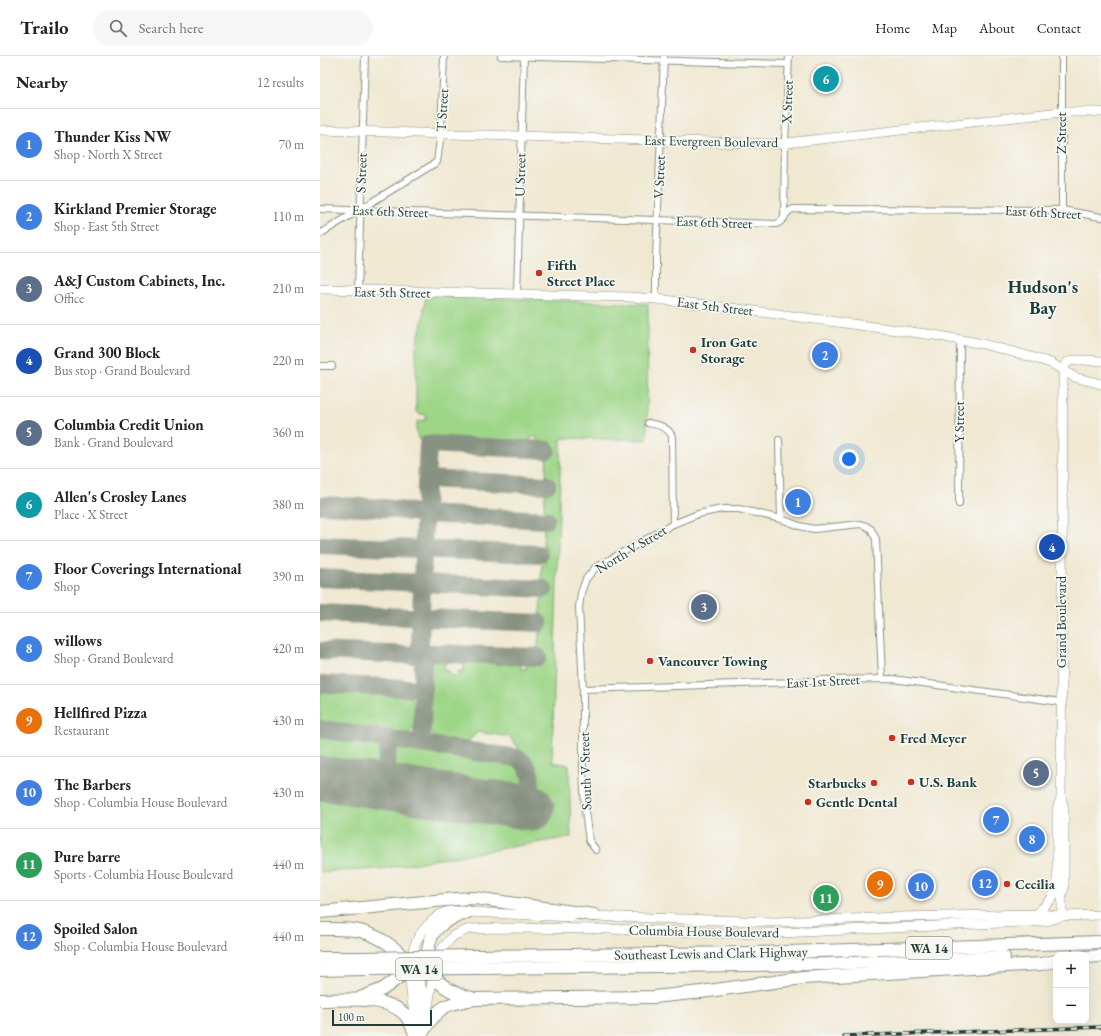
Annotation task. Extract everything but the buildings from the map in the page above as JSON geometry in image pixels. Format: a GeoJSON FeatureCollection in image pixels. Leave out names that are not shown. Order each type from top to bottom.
{"type":"FeatureCollection","features":[{"type":"Feature","properties":{"kind":"highway"},"geometry":{"type":"LineString","coordinates":[[320,912],[456,898],[474,898],[594,915]]}},
{"type":"Feature","properties":{"kind":"highway"},"geometry":{"type":"LineString","coordinates":[[468,912],[452,918],[439,926],[430,938],[428,944],[428,958],[433,976],[444,986],[456,993],[475,999]]}},
{"type":"Feature","properties":{"kind":"highway"},"geometry":{"type":"LineString","coordinates":[[320,929],[349,929],[360,931],[375,936],[402,956],[411,967],[418,981],[421,992],[420,1035]]}},
{"type":"Feature","properties":{"kind":"highway","name":"Southeast Lewis and Clark Highway"},"geometry":{"type":"LineString","coordinates":[[476,962],[1101,942]]}},
{"type":"Feature","properties":{"kind":"highway"},"geometry":{"type":"LineString","coordinates":[[351,1000],[368,996],[383,989],[411,967],[440,951]]}},
{"type":"Feature","properties":{"kind":"highway","name":"Southeast Lewis and Clark Highway"},"geometry":{"type":"LineString","coordinates":[[320,958],[363,963],[476,962],[825,964],[1040,956],[1053,957]]}},
{"type":"Feature","properties":{"kind":"highway"},"geometry":{"type":"LineString","coordinates":[[1089,957],[1101,956]]}},
{"type":"Feature","properties":{"kind":"highway"},"geometry":{"type":"LineString","coordinates":[[420,1035],[431,1020],[445,1006],[475,999],[654,996],[702,992],[803,978],[1041,964],[1053,962]]}},
{"type":"Feature","properties":{"kind":"highway","name":"Southeast Lewis and Clark Highway"},"geometry":{"type":"LineString","coordinates":[[320,970],[363,963]]}},
{"type":"Feature","properties":{"kind":"highway"},"geometry":{"type":"LineString","coordinates":[[320,1000],[379,1002],[391,1006],[406,1016],[420,1035]]}},
{"type":"Feature","properties":{"kind":"main road","name":"East Evergreen Boulevard"},"geometry":{"type":"LineString","coordinates":[[320,130],[762,144],[861,135],[1061,112],[1101,112]]}},
{"type":"Feature","properties":{"kind":"main road","name":"East 5th Street"},"geometry":{"type":"LineString","coordinates":[[320,290],[517,294],[656,299],[904,331],[983,344],[1051,363],[1074,376],[1101,384]]}},
{"type":"Feature","properties":{"kind":"main road"},"geometry":{"type":"LineString","coordinates":[[1063,370],[1065,364],[1069,361],[1101,361]]}},
{"type":"Feature","properties":{"kind":"main road","name":"Grand Boulevard"},"geometry":{"type":"LineString","coordinates":[[1062,916],[1057,809],[1061,798],[1063,370]]}},
{"type":"Feature","properties":{"kind":"main road"},"geometry":{"type":"LineString","coordinates":[[1037,914],[1060,890]]}},
{"type":"Feature","properties":{"kind":"main road","name":"Columbia House Boulevard"},"geometry":{"type":"LineString","coordinates":[[411,967],[413,950],[425,927],[443,913],[454,909],[468,912],[578,917],[594,915],[776,922],[1037,914],[1062,916],[1101,915]]}},
{"type":"Feature","properties":{"kind":"main road","name":"Columbia House Boulevard"},"geometry":{"type":"LineString","coordinates":[[420,1035],[440,951],[453,936],[462,931],[476,928],[608,929],[757,934],[1047,921],[1062,916]]}},
{"type":"Feature","properties":{"kind":"main road"},"geometry":{"type":"LineString","coordinates":[[815,932],[831,926],[889,924],[894,923],[900,917]]}},
{"type":"Feature","properties":{"kind":"street","name":"S Street"},"geometry":{"type":"LineString","coordinates":[[358,291],[365,56]]}},
{"type":"Feature","properties":{"kind":"street","name":"T Street"},"geometry":{"type":"LineString","coordinates":[[360,210],[435,163],[439,154],[441,133],[444,56]]}},
{"type":"Feature","properties":{"kind":"street"},"geometry":{"type":"LineString","coordinates":[[501,56],[664,59],[788,64]]}},
{"type":"Feature","properties":{"kind":"street","name":"U Street"},"geometry":{"type":"LineString","coordinates":[[517,294],[524,56]]}},
{"type":"Feature","properties":{"kind":"street","name":"X Street"},"geometry":{"type":"LineString","coordinates":[[784,220],[785,142],[789,56]]}},
{"type":"Feature","properties":{"kind":"street","name":"Z Street"},"geometry":{"type":"LineString","coordinates":[[1062,56],[1062,210]]}},
{"type":"Feature","properties":{"kind":"street","name":"V Street"},"geometry":{"type":"LineString","coordinates":[[656,299],[664,59]]}},
{"type":"Feature","properties":{"kind":"street","name":"East 6th Street"},"geometry":{"type":"LineString","coordinates":[[320,209],[776,224],[784,220],[788,212],[793,209],[1062,210],[1101,217]]}},
{"type":"Feature","properties":{"kind":"street"},"geometry":{"type":"LineString","coordinates":[[320,234],[360,210]]}},
{"type":"Feature","properties":{"kind":"street","name":"Y Street"},"geometry":{"type":"LineString","coordinates":[[959,504],[960,340]]}},
{"type":"Feature","properties":{"kind":"street"},"geometry":{"type":"LineString","coordinates":[[320,366],[332,366]]}},
{"type":"Feature","properties":{"kind":"street","name":"North V Street"},"geometry":{"type":"LineString","coordinates":[[583,689],[579,608],[586,579],[595,568],[673,524],[672,436],[665,427],[648,423]]}},
{"type":"Feature","properties":{"kind":"street"},"geometry":{"type":"LineString","coordinates":[[779,440],[781,519]]}},
{"type":"Feature","properties":{"kind":"street"},"geometry":{"type":"LineString","coordinates":[[673,524],[698,514],[722,509],[739,509],[814,529],[853,524],[866,526],[871,529],[876,539],[882,679]]}},
{"type":"Feature","properties":{"kind":"street","name":"East 1st Street"},"geometry":{"type":"LineString","coordinates":[[583,689],[882,679],[1061,702]]}},
{"type":"Feature","properties":{"kind":"street","name":"South V Street"},"geometry":{"type":"LineString","coordinates":[[583,689],[583,768],[585,811],[590,842],[596,850]]}},
{"type":"Feature","properties":{"kind":"green space"},"geometry":{"type":"Polygon","coordinates":[[[429,296],[648,304],[647,440],[561,438],[552,762],[569,765],[571,837],[380,869],[320,872],[320,788],[535,819],[535,769],[510,737],[478,732],[464,745],[462,745],[441,741],[437,739],[430,731],[430,661],[432,657],[435,656],[449,657],[450,662],[445,663],[444,671],[449,671],[450,675],[457,676],[459,671],[464,671],[464,663],[457,663],[458,658],[460,657],[495,659],[496,665],[502,664],[502,660],[508,659],[509,665],[514,665],[515,660],[521,660],[521,669],[526,669],[527,661],[538,660],[538,655],[535,653],[535,648],[538,648],[539,633],[542,632],[542,614],[540,614],[544,580],[541,579],[542,564],[545,563],[546,545],[543,545],[544,529],[547,528],[547,511],[544,510],[548,476],[546,475],[547,447],[537,446],[537,437],[531,437],[530,445],[420,440],[416,431],[416,426],[418,421],[426,420],[426,415],[417,413],[416,410],[416,347],[423,319],[425,299],[429,296]]]}},
{"type":"Feature","properties":{"kind":"green space"},"geometry":{"type":"Polygon","coordinates":[[[320,690],[404,694],[411,698],[415,703],[418,710],[417,723],[414,729],[401,735],[320,724],[320,690]]]}},
{"type":"Feature","properties":{"kind":"green space"},"geometry":{"type":"Polygon","coordinates":[[[320,734],[381,744],[382,762],[378,777],[320,769],[320,734]]]}},
{"type":"Feature","properties":{"kind":"green space"},"geometry":{"type":"Polygon","coordinates":[[[399,746],[514,762],[521,766],[526,772],[525,784],[516,793],[508,796],[391,779],[390,764],[395,747],[399,746]]]}},
{"type":"Feature","properties":{"kind":"taxiway"},"geometry":{"type":"LineString","coordinates":[[422,744],[423,662],[420,646],[428,444],[547,450]]}},
{"type":"Feature","properties":{"kind":"taxiway"},"geometry":{"type":"LineString","coordinates":[[427,479],[547,485]]}},
{"type":"Feature","properties":{"kind":"taxiway"},"geometry":{"type":"LineString","coordinates":[[320,505],[384,508],[425,514],[546,520]]}},
{"type":"Feature","properties":{"kind":"taxiway"},"geometry":{"type":"LineString","coordinates":[[320,545],[539,554]]}},
{"type":"Feature","properties":{"kind":"taxiway"},"geometry":{"type":"LineString","coordinates":[[320,578],[544,589]]}},
{"type":"Feature","properties":{"kind":"taxiway"},"geometry":{"type":"LineString","coordinates":[[320,613],[539,623]]}},
{"type":"Feature","properties":{"kind":"taxiway"},"geometry":{"type":"LineString","coordinates":[[320,651],[410,655],[432,653],[538,657]]}},
{"type":"Feature","properties":{"kind":"taxiway"},"geometry":{"type":"LineString","coordinates":[[320,684],[423,689]]}},
{"type":"Feature","properties":{"kind":"taxiway"},"geometry":{"type":"LineString","coordinates":[[320,729],[517,758],[522,761],[529,771],[531,783],[530,789],[523,799],[505,805]]}},
{"type":"Feature","properties":{"kind":"taxiway"},"geometry":{"type":"LineString","coordinates":[[374,786],[379,785],[383,781],[390,739]]}},
{"type":"Feature","properties":{"kind":"runway"},"geometry":{"type":"LineString","coordinates":[[320,778],[532,808]]}},
{"type":"Feature","properties":{"kind":"railway"},"geometry":{"type":"LineString","coordinates":[[844,1036],[1101,1027]]}},
{"type":"Feature","properties":{"kind":"place","name":"Allen's Crosley Lanes"},"geometry":{"type":"Point","coordinates":[826,79]}},
{"type":"Feature","properties":{"kind":"place","name":"Fifth Street Place"},"geometry":{"type":"Point","coordinates":[539,273]}},
{"type":"Feature","properties":{"kind":"place","name":"Iron Gate Storage"},"geometry":{"type":"Point","coordinates":[693,350]}},
{"type":"Feature","properties":{"kind":"place","name":"Kirkland Premier Storage"},"geometry":{"type":"Point","coordinates":[825,355]}},
{"type":"Feature","properties":{"kind":"place","name":"Thunder Kiss NW"},"geometry":{"type":"Point","coordinates":[798,502]}},
{"type":"Feature","properties":{"kind":"place","name":"Grand 300 Block"},"geometry":{"type":"Point","coordinates":[1052,547]}},
{"type":"Feature","properties":{"kind":"place","name":"A&J Custom Cabinets, Inc."},"geometry":{"type":"Point","coordinates":[704,607]}},
{"type":"Feature","properties":{"kind":"place","name":"Vancouver Towing"},"geometry":{"type":"Point","coordinates":[650,661]}},
{"type":"Feature","properties":{"kind":"place","name":"Fred Meyer"},"geometry":{"type":"Point","coordinates":[892,738]}},
{"type":"Feature","properties":{"kind":"place","name":"Columbia Credit Union"},"geometry":{"type":"Point","coordinates":[1036,773]}},
{"type":"Feature","properties":{"kind":"place","name":"U.S. Bank"},"geometry":{"type":"Point","coordinates":[911,782]}},
{"type":"Feature","properties":{"kind":"place","name":"Starbucks"},"geometry":{"type":"Point","coordinates":[874,783]}},
{"type":"Feature","properties":{"kind":"place","name":"Gentle Dental"},"geometry":{"type":"Point","coordinates":[808,802]}},
{"type":"Feature","properties":{"kind":"place","name":"Floor Coverings International"},"geometry":{"type":"Point","coordinates":[996,820]}},
{"type":"Feature","properties":{"kind":"place","name":"willows"},"geometry":{"type":"Point","coordinates":[1032,839]}},
{"type":"Feature","properties":{"kind":"place","name":"Spoiled Salon"},"geometry":{"type":"Point","coordinates":[985,883]}},
{"type":"Feature","properties":{"kind":"place","name":"Hellfired Pizza"},"geometry":{"type":"Point","coordinates":[880,884]}},
{"type":"Feature","properties":{"kind":"place","name":"Cecilia"},"geometry":{"type":"Point","coordinates":[1007,884]}},
{"type":"Feature","properties":{"kind":"place","name":"The Barbers"},"geometry":{"type":"Point","coordinates":[921,886]}},
{"type":"Feature","properties":{"kind":"place","name":"Pure barre"},"geometry":{"type":"Point","coordinates":[826,898]}},
{"type":"Feature","properties":{"kind":"district","name":"Hudson's Bay"},"geometry":{"type":"Point","coordinates":[1043,297]}}]}
